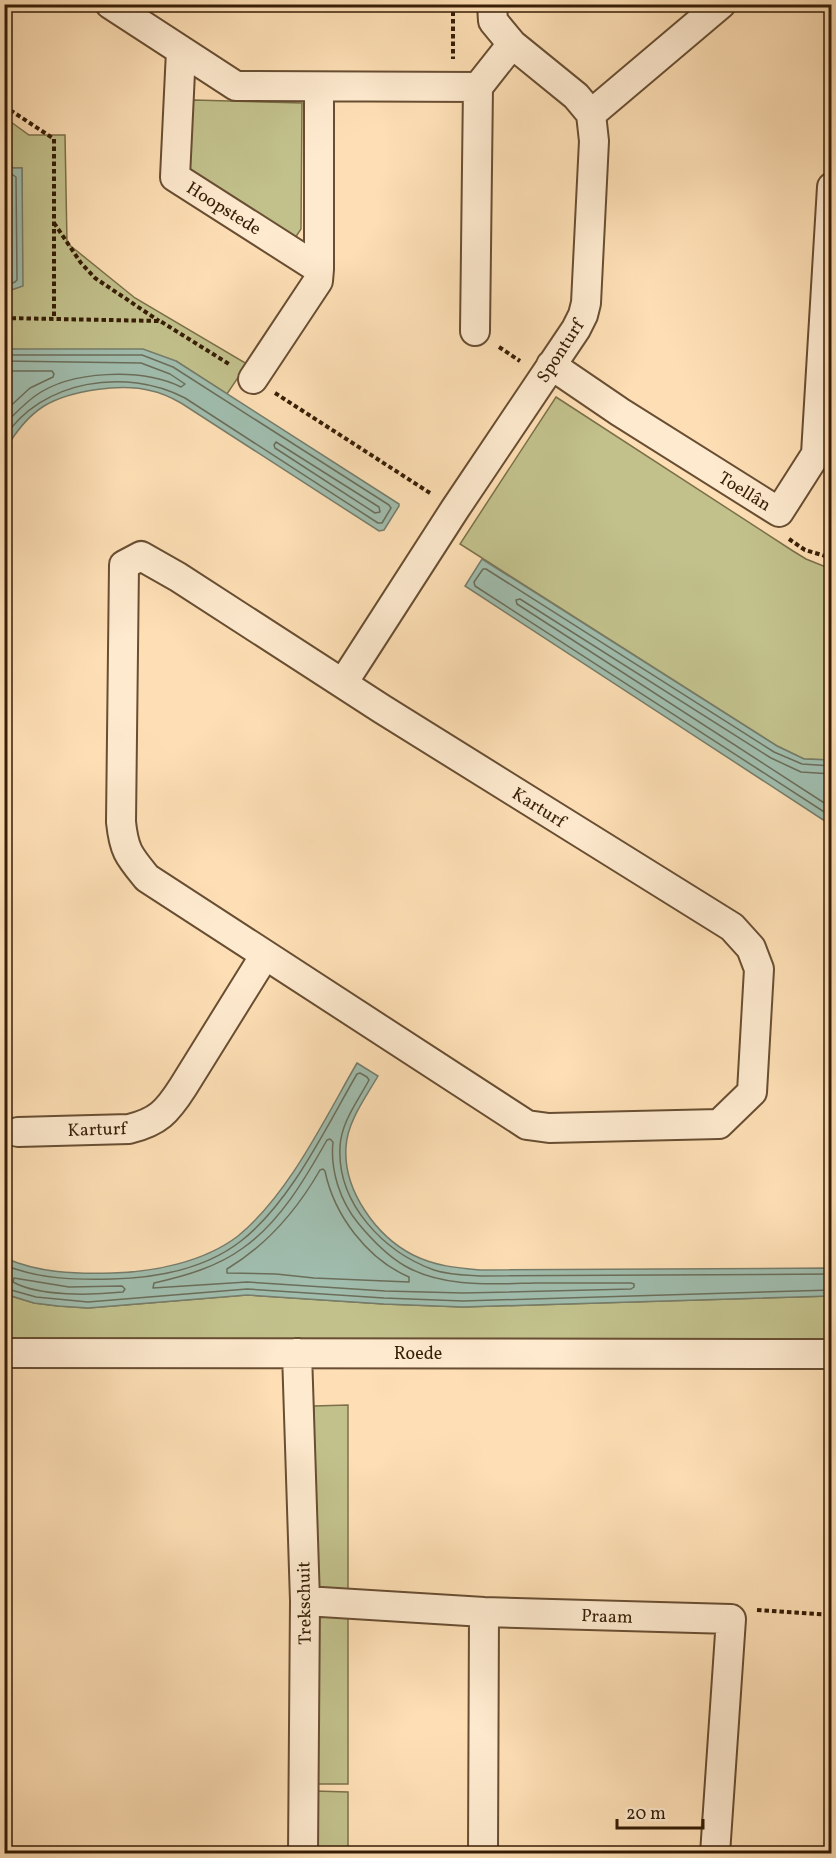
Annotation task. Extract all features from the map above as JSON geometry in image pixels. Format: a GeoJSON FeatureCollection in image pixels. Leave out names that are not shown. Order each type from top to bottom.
{"type":"FeatureCollection","features":[{"type":"Feature","properties":{"kind":"street"},"geometry":{"type":"LineString","coordinates":[[110,4],[236,86],[478,87]]}},
{"type":"Feature","properties":{"kind":"street"},"geometry":{"type":"LineString","coordinates":[[492,4],[493,21],[512,44],[576,96],[591,114],[722,4]]}},
{"type":"Feature","properties":{"kind":"street"},"geometry":{"type":"LineString","coordinates":[[475,331],[478,87],[512,44]]}},
{"type":"Feature","properties":{"kind":"street","name":"Hoopstede"},"geometry":{"type":"LineString","coordinates":[[181,51],[174,177],[319,269]]}},
{"type":"Feature","properties":{"kind":"street"},"geometry":{"type":"LineString","coordinates":[[253,379],[318,280],[319,87]]}},
{"type":"Feature","properties":{"kind":"street","name":"Sponturf"},"geometry":{"type":"LineString","coordinates":[[344,683],[583,315],[586,303],[594,141],[591,114]]}},
{"type":"Feature","properties":{"kind":"street","name":"Toellân"},"geometry":{"type":"LineString","coordinates":[[551,364],[620,412],[779,512],[816,454],[831,187]]}},
{"type":"Feature","properties":{"kind":"street","name":"Karturf"},"geometry":{"type":"LineString","coordinates":[[141,556],[732,927],[751,948],[759,969],[752,1092],[719,1124],[549,1128],[527,1125],[265,955],[147,878],[123,845],[121,822],[124,565],[141,556]]}},
{"type":"Feature","properties":{"kind":"street","name":"Karturf"},"geometry":{"type":"LineString","coordinates":[[18,1132],[129,1129],[146,1125],[160,1117],[171,1106],[265,955]]}},
{"type":"Feature","properties":{"kind":"street","name":"Roede"},"geometry":{"type":"LineString","coordinates":[[4,1353],[831,1354]]}},
{"type":"Feature","properties":{"kind":"street","name":"Trekschuit"},"geometry":{"type":"LineString","coordinates":[[297,1353],[305,1601],[303,1854]]}},
{"type":"Feature","properties":{"kind":"street","name":"Praam"},"geometry":{"type":"LineString","coordinates":[[305,1601],[484,1612],[730,1619]]}},
{"type":"Feature","properties":{"kind":"street"},"geometry":{"type":"LineString","coordinates":[[483,1854],[484,1612]]}},
{"type":"Feature","properties":{"kind":"street"},"geometry":{"type":"LineString","coordinates":[[715,1854],[730,1619]]}},
{"type":"Feature","properties":{"kind":"path"},"geometry":{"type":"LineString","coordinates":[[4,106],[54,139],[54,318],[4,318]]}},
{"type":"Feature","properties":{"kind":"path"},"geometry":{"type":"LineString","coordinates":[[54,223],[94,278],[160,321]]}},
{"type":"Feature","properties":{"kind":"path"},"geometry":{"type":"LineString","coordinates":[[730,1619],[743,1609],[831,1615]]}},
{"type":"Feature","properties":{"kind":"shaded area"},"geometry":{"type":"Polygon","coordinates":[[[194,100],[302,103],[301,229],[293,241],[187,173],[188,106],[194,100]]]}},
{"type":"Feature","properties":{"kind":"shaded area"},"geometry":{"type":"Polygon","coordinates":[[[4,117],[29,135],[65,135],[67,243],[135,298],[247,364],[227,394],[176,361],[9,349],[5,344],[5,292],[22,286],[22,168],[13,168],[5,160],[4,117]]]}},
{"type":"Feature","properties":{"kind":"shaded area"},"geometry":{"type":"Polygon","coordinates":[[[556,397],[793,551],[831,569],[831,760],[804,759],[777,746],[460,544],[556,397]]]}},
{"type":"Feature","properties":{"kind":"shaded area"},"geometry":{"type":"Polygon","coordinates":[[[4,1294],[34,1303],[88,1308],[247,1295],[463,1307],[831,1296],[831,1344],[315,1339],[5,1339],[4,1294]]]}},
{"type":"Feature","properties":{"kind":"shaded area"},"geometry":{"type":"Polygon","coordinates":[[[348,1405],[348,1592],[314,1591],[314,1406],[348,1405]]]}},
{"type":"Feature","properties":{"kind":"shaded area"},"geometry":{"type":"Polygon","coordinates":[[[315,1613],[348,1613],[348,1784],[315,1784],[315,1613]]]}},
{"type":"Feature","properties":{"kind":"shaded area"},"geometry":{"type":"Polygon","coordinates":[[[315,1791],[348,1792],[348,1853],[315,1853],[315,1791]]]}},
{"type":"Feature","properties":{"kind":"water"},"geometry":{"type":"Polygon","coordinates":[[[4,160],[13,168],[22,168],[23,286],[5,292],[4,160]]]}},
{"type":"Feature","properties":{"kind":"water"},"geometry":{"type":"Polygon","coordinates":[[[5,344],[10,349],[143,349],[176,361],[399,506],[384,530],[379,531],[181,403],[160,393],[140,389],[112,388],[82,392],[55,400],[27,420],[5,450],[5,344]]]}},
{"type":"Feature","properties":{"kind":"water"},"geometry":{"type":"Polygon","coordinates":[[[482,559],[777,746],[804,759],[831,760],[831,825],[465,586],[482,559]]]}},
{"type":"Feature","properties":{"kind":"water"},"geometry":{"type":"Polygon","coordinates":[[[357,1063],[378,1076],[358,1110],[347,1138],[346,1163],[350,1179],[364,1210],[375,1224],[399,1247],[421,1259],[454,1267],[480,1270],[831,1268],[831,1296],[463,1307],[247,1295],[88,1308],[34,1303],[5,1294],[5,1258],[31,1267],[57,1272],[128,1272],[178,1264],[225,1245],[256,1219],[289,1178],[357,1063]]]}}]}
